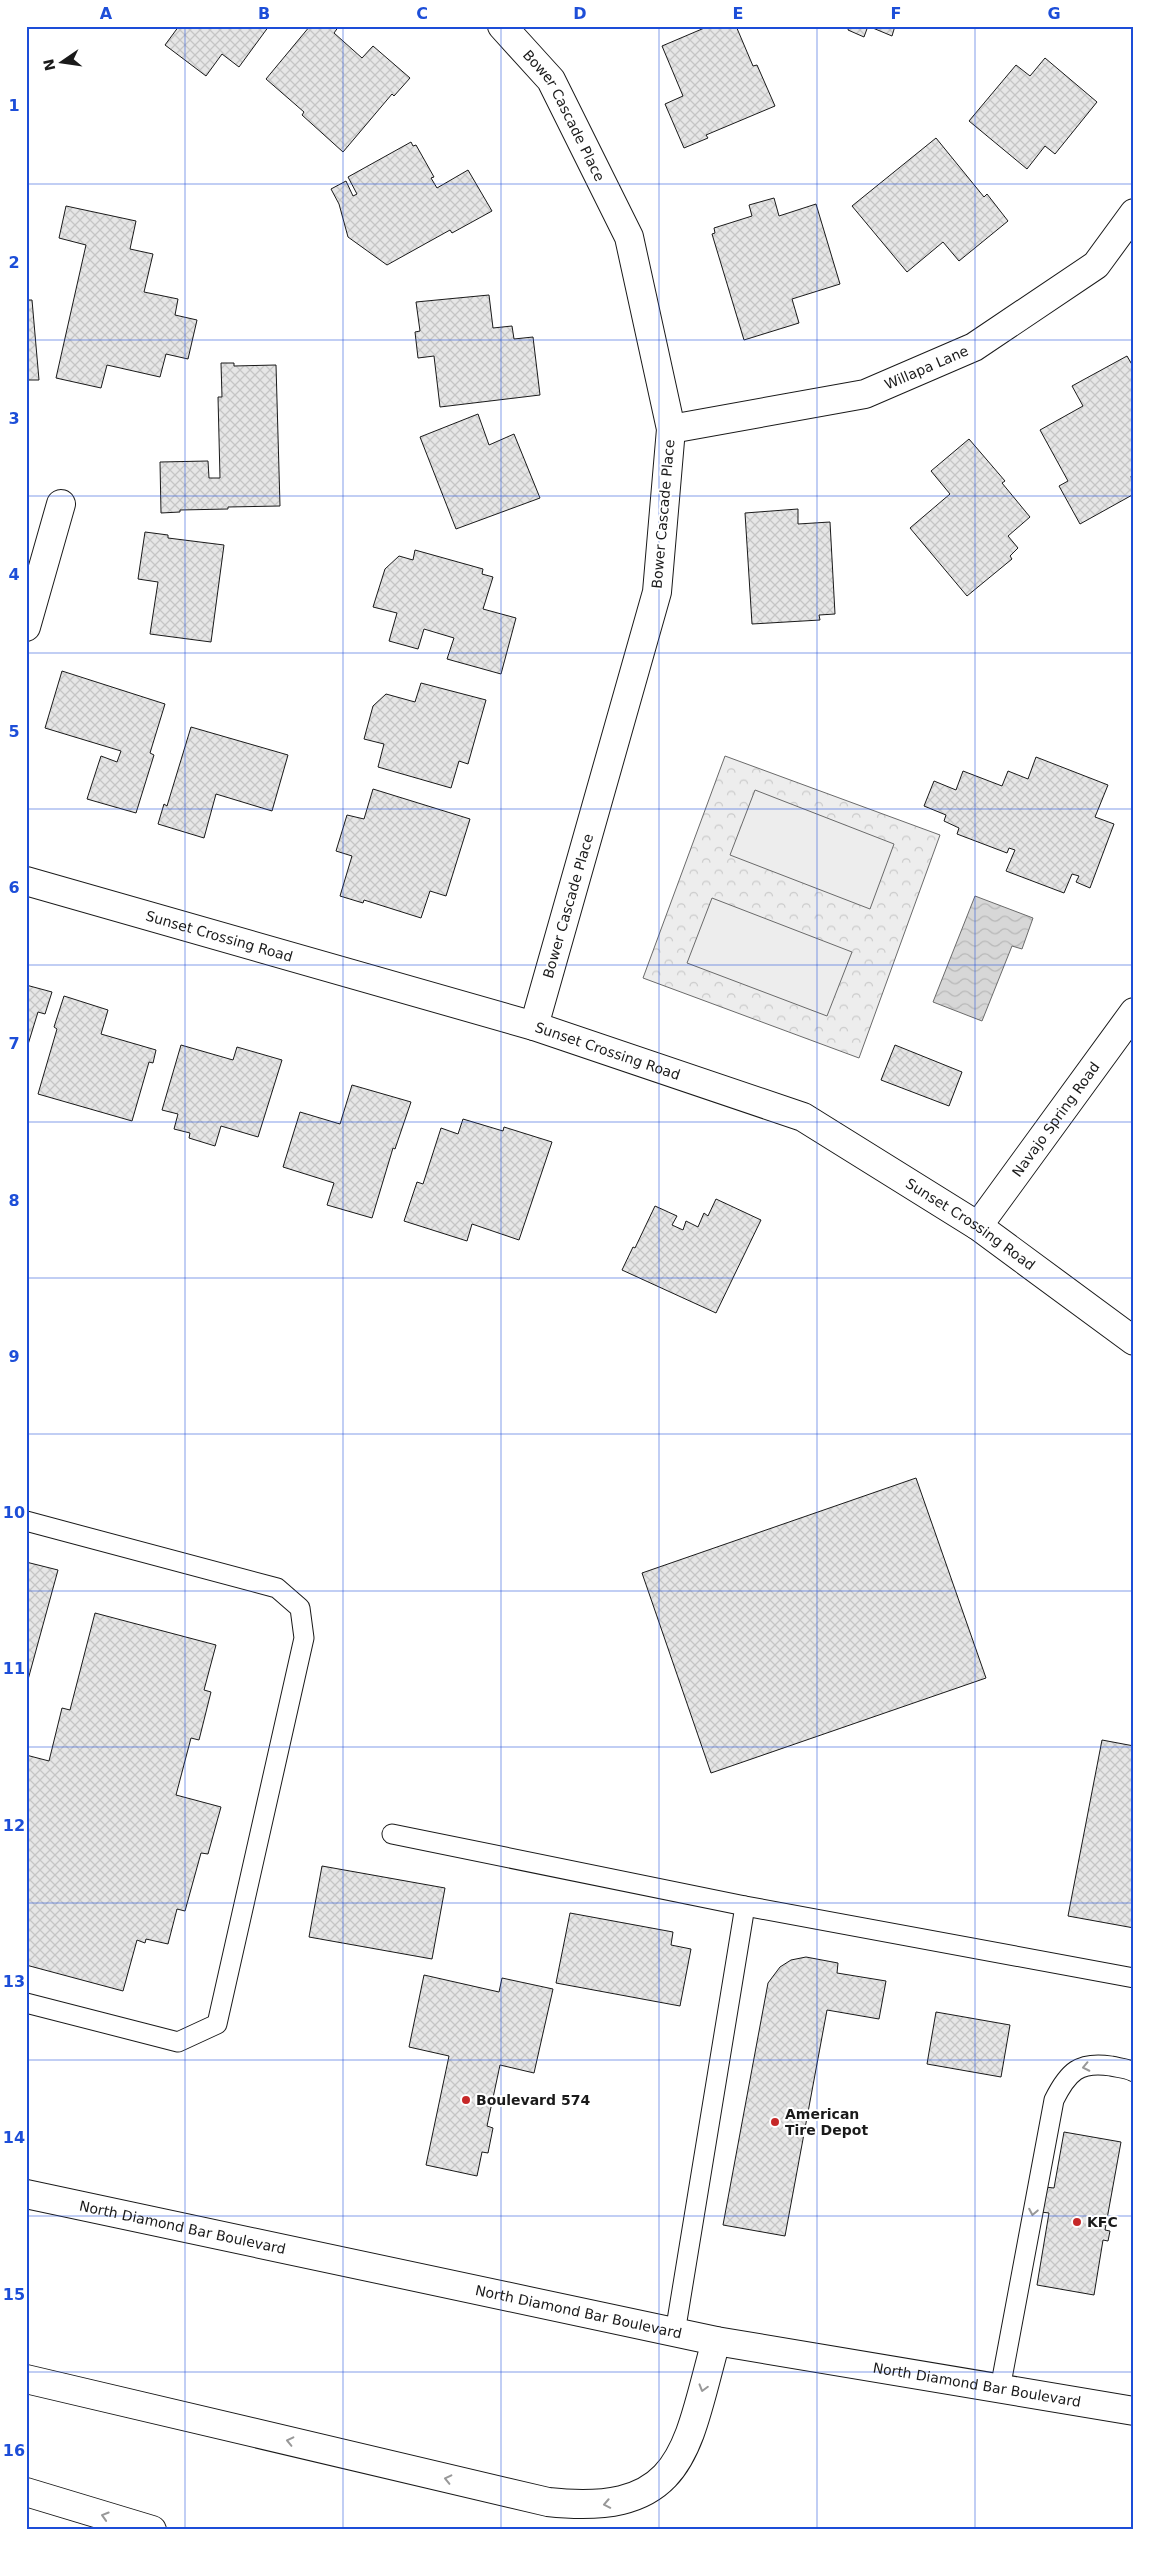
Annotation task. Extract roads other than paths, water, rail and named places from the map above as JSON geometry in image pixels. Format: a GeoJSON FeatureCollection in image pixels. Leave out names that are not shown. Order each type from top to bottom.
{"type":"FeatureCollection","features":[{"type":"Feature","properties":{"kind":"main road","name":"Bower Cascade Place"},"geometry":{"type":"LineString","coordinates":[[502,26],[551,80],[629,237],[671,429],[657,592],[534,1026]]}},
{"type":"Feature","properties":{"kind":"main road","name":"Willapa Lane"},"geometry":{"type":"LineString","coordinates":[[671,429],[865,394],[974,347],[1096,264],[1134,213]]}},
{"type":"Feature","properties":{"kind":"main road"},"geometry":{"type":"LineString","coordinates":[[26,627],[61,504]]}},
{"type":"Feature","properties":{"kind":"main road","name":"Sunset Crossing Road"},"geometry":{"type":"LineString","coordinates":[[26,881],[534,1026],[803,1116],[978,1226],[1134,1341]]}},
{"type":"Feature","properties":{"kind":"main road","name":"Navajo Spring Road"},"geometry":{"type":"LineString","coordinates":[[978,1226],[1134,1012]]}},
{"type":"Feature","properties":{"kind":"main road","name":"North Diamond Bar Boulevard"},"geometry":{"type":"LineString","coordinates":[[26,2194],[675,2333],[1134,2411]]}},
{"type":"Feature","properties":{"kind":"main road"},"geometry":{"type":"LineString","coordinates":[[26,2379],[548,2502],[597,2506],[638,2495],[656,2485],[672,2471],[688,2439],[716,2341]]}},
{"type":"Feature","properties":{"kind":"main road"},"geometry":{"type":"LineString","coordinates":[[26,2492],[152,2530]]}},
{"type":"Feature","properties":{"kind":"lane"},"geometry":{"type":"LineString","coordinates":[[26,1521],[277,1588],[300,1608],[304,1638],[217,2024],[178,2042],[26,2003]]}},
{"type":"Feature","properties":{"kind":"lane"},"geometry":{"type":"LineString","coordinates":[[392,1834],[745,1906],[1134,1978]]}},
{"type":"Feature","properties":{"kind":"lane"},"geometry":{"type":"LineString","coordinates":[[675,2333],[745,1906]]}},
{"type":"Feature","properties":{"kind":"lane"},"geometry":{"type":"LineString","coordinates":[[1000,2389],[1054,2100],[1063,2082],[1078,2068],[1097,2064],[1134,2072]]}},
{"type":"Feature","properties":{"kind":"water"},"geometry":{"type":"Polygon","coordinates":[[[975,896],[1033,918],[1022,949],[1012,946],[982,1021],[933,1002],[975,896]]]}},
{"type":"Feature","properties":{"kind":"place","name":"Boulevard 574"},"geometry":{"type":"Point","coordinates":[466,2100]}},
{"type":"Feature","properties":{"kind":"place","name":"American Tire Depot"},"geometry":{"type":"Point","coordinates":[775,2122]}},
{"type":"Feature","properties":{"kind":"place","name":"KFC"},"geometry":{"type":"Point","coordinates":[1077,2222]}}]}
